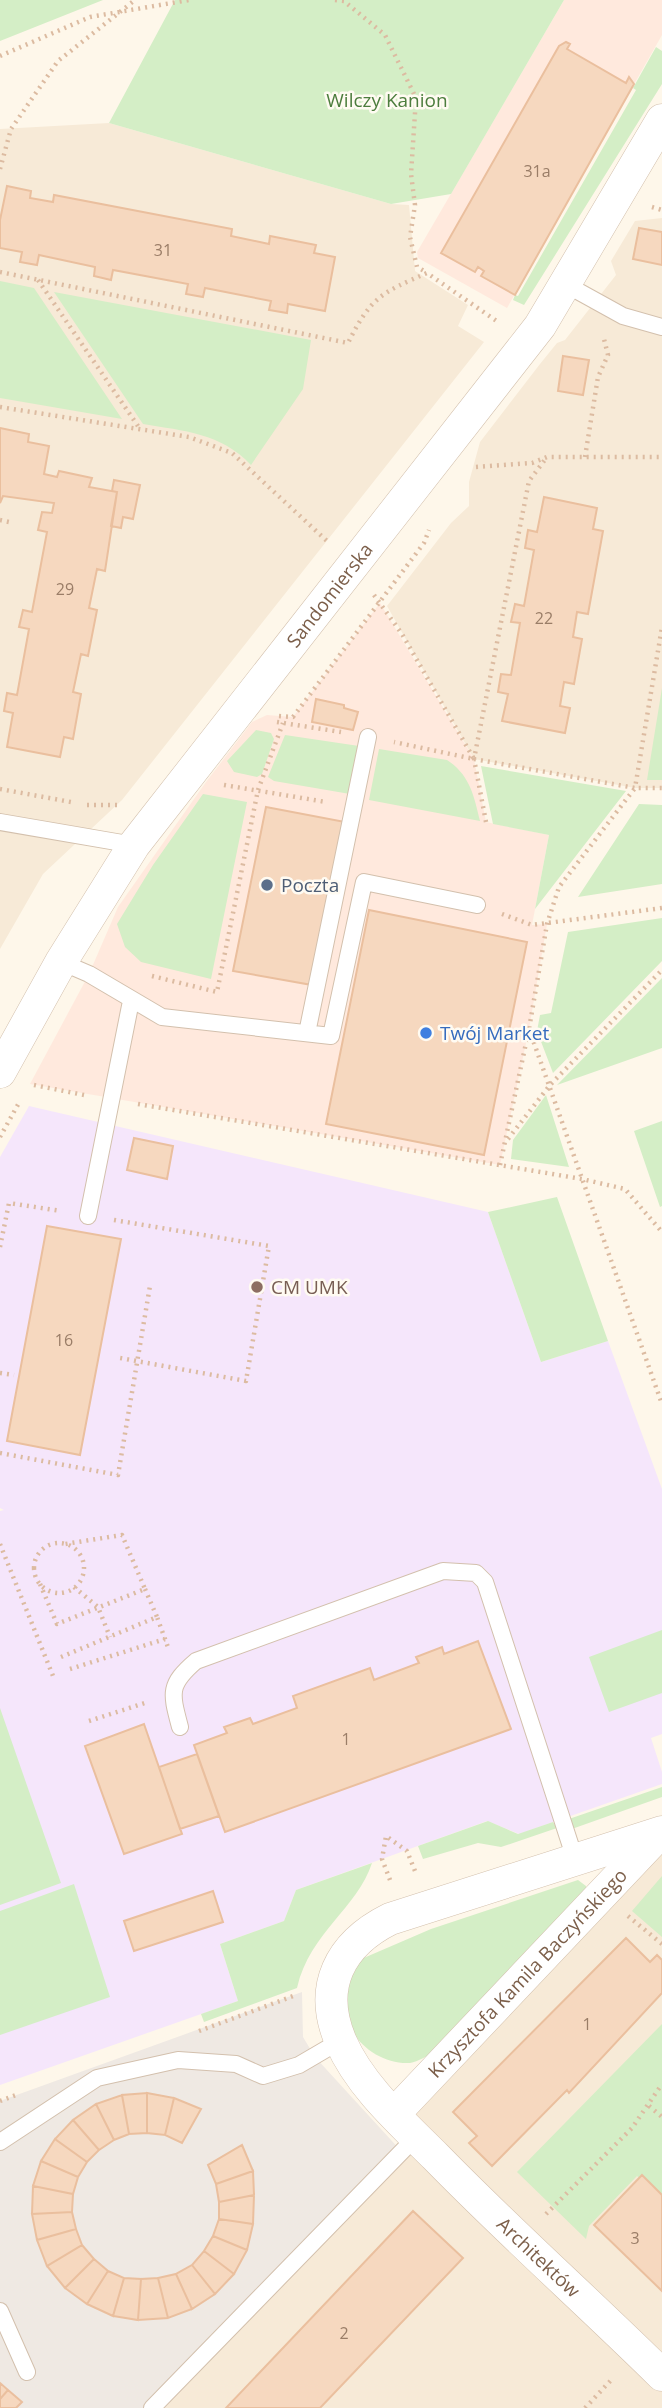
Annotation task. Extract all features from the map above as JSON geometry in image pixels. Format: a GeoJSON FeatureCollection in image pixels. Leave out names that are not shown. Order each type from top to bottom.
{"type":"FeatureCollection","features":[{"type":"Feature","properties":{"kind":"street","name":"Sandomierska"},"geometry":{"type":"LineString","coordinates":[[0,1072],[61,962],[134,845],[528,342],[662,120]]}},
{"type":"Feature","properties":{"kind":"street"},"geometry":{"type":"LineString","coordinates":[[340,2041],[333,2011],[333,1981],[346,1950],[367,1931],[390,1919],[662,1832]]}},
{"type":"Feature","properties":{"kind":"street","name":"Krzysztofa Kamila Baczyńskiego"},"geometry":{"type":"LineString","coordinates":[[394,2114],[662,1832]]}},
{"type":"Feature","properties":{"kind":"street","name":"Architektów"},"geometry":{"type":"LineString","coordinates":[[340,2041],[357,2069],[416,2137],[516,2239],[662,2375]]}},
{"type":"Feature","properties":{"kind":"lane"},"geometry":{"type":"LineString","coordinates":[[565,284],[623,316],[662,327]]}},
{"type":"Feature","properties":{"kind":"lane"},"geometry":{"type":"LineString","coordinates":[[307,1032],[368,737]]}},
{"type":"Feature","properties":{"kind":"lane"},"geometry":{"type":"LineString","coordinates":[[0,822],[134,845]]}},
{"type":"Feature","properties":{"kind":"lane"},"geometry":{"type":"LineString","coordinates":[[61,962],[89,974],[162,1017],[307,1032],[331,1037],[364,882],[477,905]]}},
{"type":"Feature","properties":{"kind":"lane"},"geometry":{"type":"LineString","coordinates":[[88,1216],[131,1001]]}},
{"type":"Feature","properties":{"kind":"lane"},"geometry":{"type":"LineString","coordinates":[[180,1727],[173,1694],[179,1675],[196,1661],[443,1572],[476,1573],[485,1582],[575,1860]]}},
{"type":"Feature","properties":{"kind":"lane"},"geometry":{"type":"LineString","coordinates":[[0,2143],[97,2078],[178,2060],[236,2064],[263,2076],[299,2065],[340,2041]]}},
{"type":"Feature","properties":{"kind":"lane"},"geometry":{"type":"LineString","coordinates":[[152,2408],[416,2137]]}},
{"type":"Feature","properties":{"kind":"lane"},"geometry":{"type":"LineString","coordinates":[[0,2311],[27,2372]]}},
{"type":"Feature","properties":{"kind":"path"},"geometry":{"type":"LineString","coordinates":[[0,169],[11,129],[58,61],[135,0]]}},
{"type":"Feature","properties":{"kind":"path"},"geometry":{"type":"LineString","coordinates":[[0,55],[90,17],[189,0]]}},
{"type":"Feature","properties":{"kind":"path"},"geometry":{"type":"LineString","coordinates":[[335,0],[344,1],[386,35],[416,98],[411,174],[415,205],[410,237],[417,267],[528,342]]}},
{"type":"Feature","properties":{"kind":"path"},"geometry":{"type":"LineString","coordinates":[[0,272],[348,343],[364,311],[384,292],[427,273]]}},
{"type":"Feature","properties":{"kind":"path"},"geometry":{"type":"LineString","coordinates":[[37,278],[140,429]]}},
{"type":"Feature","properties":{"kind":"path"},"geometry":{"type":"LineString","coordinates":[[585,457],[597,377],[608,355],[604,340],[598,335]]}},
{"type":"Feature","properties":{"kind":"path"},"geometry":{"type":"LineString","coordinates":[[0,407],[190,437],[232,453],[353,565],[402,634],[474,759],[486,822]]}},
{"type":"Feature","properties":{"kind":"path"},"geometry":{"type":"LineString","coordinates":[[472,468],[532,463],[547,457],[662,457]]}},
{"type":"Feature","properties":{"kind":"path"},"geometry":{"type":"LineString","coordinates":[[474,759],[529,481],[547,457]]}},
{"type":"Feature","properties":{"kind":"path"},"geometry":{"type":"LineString","coordinates":[[0,520],[9,522]]}},
{"type":"Feature","properties":{"kind":"path"},"geometry":{"type":"LineString","coordinates":[[500,1165],[529,1029],[547,924],[559,887],[635,789],[662,627]]}},
{"type":"Feature","properties":{"kind":"path"},"geometry":{"type":"LineString","coordinates":[[270,721],[368,737],[635,789],[662,788]]}},
{"type":"Feature","properties":{"kind":"path"},"geometry":{"type":"LineString","coordinates":[[142,973],[217,992],[258,790],[283,723]]}},
{"type":"Feature","properties":{"kind":"path"},"geometry":{"type":"LineString","coordinates":[[219,784],[354,807]]}},
{"type":"Feature","properties":{"kind":"path"},"geometry":{"type":"LineString","coordinates":[[0,789],[87,805],[120,805]]}},
{"type":"Feature","properties":{"kind":"path"},"geometry":{"type":"LineString","coordinates":[[477,905],[532,926],[662,908]]}},
{"type":"Feature","properties":{"kind":"path"},"geometry":{"type":"LineString","coordinates":[[506,1142],[550,1085],[662,970]]}},
{"type":"Feature","properties":{"kind":"path"},"geometry":{"type":"LineString","coordinates":[[529,1029],[662,1404]]}},
{"type":"Feature","properties":{"kind":"path"},"geometry":{"type":"LineString","coordinates":[[30,1084],[582,1179],[625,1189],[662,1232]]}},
{"type":"Feature","properties":{"kind":"path"},"geometry":{"type":"LineString","coordinates":[[0,1247],[9,1203],[269,1246],[246,1381],[120,1358]]}},
{"type":"Feature","properties":{"kind":"path"},"geometry":{"type":"LineString","coordinates":[[0,1453],[118,1475],[150,1286]]}},
{"type":"Feature","properties":{"kind":"path"},"geometry":{"type":"LineString","coordinates":[[0,1373],[14,1375]]}},
{"type":"Feature","properties":{"kind":"path"},"geometry":{"type":"LineString","coordinates":[[145,1588],[57,1624],[34,1569],[37,1554],[50,1544],[122,1535],[145,1588],[157,1617],[179,1675]]}},
{"type":"Feature","properties":{"kind":"path"},"geometry":{"type":"LineString","coordinates":[[0,1544],[52,1676]]}},
{"type":"Feature","properties":{"kind":"path"},"geometry":{"type":"LineString","coordinates":[[40,1584],[54,1592],[63,1593],[74,1587],[82,1577],[79,1552],[65,1544]]}},
{"type":"Feature","properties":{"kind":"path"},"geometry":{"type":"LineString","coordinates":[[74,1587],[98,1607],[110,1637]]}},
{"type":"Feature","properties":{"kind":"path"},"geometry":{"type":"LineString","coordinates":[[61,1657],[157,1617]]}},
{"type":"Feature","properties":{"kind":"path"},"geometry":{"type":"LineString","coordinates":[[70,1669],[165,1639]]}},
{"type":"Feature","properties":{"kind":"path"},"geometry":{"type":"LineString","coordinates":[[89,1721],[173,1694]]}},
{"type":"Feature","properties":{"kind":"path"},"geometry":{"type":"LineString","coordinates":[[390,1880],[383,1859],[386,1836],[407,1850],[415,1871]]}},
{"type":"Feature","properties":{"kind":"path"},"geometry":{"type":"LineString","coordinates":[[620,1909],[662,1944]]}},
{"type":"Feature","properties":{"kind":"path"},"geometry":{"type":"LineString","coordinates":[[537,2222],[632,2128],[662,2084]]}},
{"type":"Feature","properties":{"kind":"path"},"geometry":{"type":"LineString","coordinates":[[649,2106],[662,2117]]}},
{"type":"Feature","properties":{"kind":"shaded area"},"geometry":{"type":"Polygon","coordinates":[[[564,0],[662,0],[662,35],[507,308],[418,258],[417,252],[564,0]]]}},
{"type":"Feature","properties":{"kind":"shaded area"},"geometry":{"type":"Polygon","coordinates":[[[109,123],[391,204],[409,205],[415,271],[468,305],[458,326],[484,342],[122,800],[43,874],[0,949],[0,129],[109,123]]]}},
{"type":"Feature","properties":{"kind":"shaded area"},"geometry":{"type":"Polygon","coordinates":[[[662,218],[662,788],[635,788],[474,759],[387,606],[451,523],[469,506],[469,482],[480,442],[557,343],[565,340],[616,275],[611,261],[635,221],[662,218]]]}},
{"type":"Feature","properties":{"kind":"shaded area"},"geometry":{"type":"Polygon","coordinates":[[[380,603],[474,759],[486,822],[549,835],[532,925],[547,924],[529,1029],[500,1165],[30,1084],[89,974],[118,907],[206,782],[252,722],[267,715],[293,717],[380,603]]]}},
{"type":"Feature","properties":{"kind":"shaded area"},"geometry":{"type":"Polygon","coordinates":[[[29,1106],[488,1212],[541,1362],[608,1341],[662,1489],[662,1734],[651,1738],[662,1772],[662,1784],[519,1834],[487,1821],[296,1890],[284,1921],[220,1944],[238,2001],[0,2085],[0,1511],[4,1510],[0,1508],[0,1157],[29,1106]]]}},
{"type":"Feature","properties":{"kind":"shaded area"},"geometry":{"type":"Polygon","coordinates":[[[662,1832],[662,2408],[152,2408],[416,2137],[394,2114],[662,1832]]]}},
{"type":"Feature","properties":{"kind":"shaded area"},"geometry":{"type":"Polygon","coordinates":[[[302,1992],[303,2037],[315,2057],[402,2152],[152,2408],[0,2408],[0,2101],[302,1992]]]}},
{"type":"Feature","properties":{"kind":"green space"},"geometry":{"type":"Polygon","coordinates":[[[0,0],[103,0],[0,41],[0,0]]]}},
{"type":"Feature","properties":{"kind":"green space","name":"Wilczy Kanion"},"geometry":{"type":"Polygon","coordinates":[[[175,0],[564,0],[451,194],[391,204],[109,123],[175,0]]]}},
{"type":"Feature","properties":{"kind":"green space"},"geometry":{"type":"Polygon","coordinates":[[[656,47],[662,51],[662,84],[524,305],[513,300],[515,295],[518,296],[636,90],[633,88],[656,47]]]}},
{"type":"Feature","properties":{"kind":"green space"},"geometry":{"type":"Polygon","coordinates":[[[0,281],[34,288],[122,419],[0,398],[0,281]]]}},
{"type":"Feature","properties":{"kind":"green space"},"geometry":{"type":"Polygon","coordinates":[[[54,292],[311,340],[303,389],[251,465],[227,446],[201,435],[143,424],[54,292]]]}},
{"type":"Feature","properties":{"kind":"green space"},"geometry":{"type":"Polygon","coordinates":[[[662,688],[662,780],[647,780],[662,688]]]}},
{"type":"Feature","properties":{"kind":"green space"},"geometry":{"type":"Polygon","coordinates":[[[256,730],[271,733],[274,739],[262,774],[257,777],[234,772],[227,761],[256,730]]]}},
{"type":"Feature","properties":{"kind":"green space"},"geometry":{"type":"Polygon","coordinates":[[[285,735],[359,746],[350,794],[274,781],[268,777],[285,735]]]}},
{"type":"Feature","properties":{"kind":"green space"},"geometry":{"type":"Polygon","coordinates":[[[379,749],[447,760],[466,779],[480,821],[369,800],[379,749]]]}},
{"type":"Feature","properties":{"kind":"green space"},"geometry":{"type":"Polygon","coordinates":[[[481,766],[626,791],[535,909],[549,835],[493,824],[481,766]]]}},
{"type":"Feature","properties":{"kind":"green space"},"geometry":{"type":"Polygon","coordinates":[[[203,794],[247,802],[211,979],[141,962],[125,947],[117,924],[153,865],[203,794]]]}},
{"type":"Feature","properties":{"kind":"green space"},"geometry":{"type":"Polygon","coordinates":[[[639,804],[662,805],[662,884],[578,897],[639,804]]]}},
{"type":"Feature","properties":{"kind":"green space"},"geometry":{"type":"Polygon","coordinates":[[[662,918],[662,961],[553,1073],[537,1031],[540,1015],[551,1013],[568,932],[662,918]]]}},
{"type":"Feature","properties":{"kind":"green space"},"geometry":{"type":"Polygon","coordinates":[[[662,978],[662,1048],[557,1085],[662,978]]]}},
{"type":"Feature","properties":{"kind":"green space"},"geometry":{"type":"Polygon","coordinates":[[[546,1095],[569,1167],[511,1159],[513,1140],[546,1095]]]}},
{"type":"Feature","properties":{"kind":"green space"},"geometry":{"type":"Polygon","coordinates":[[[662,1121],[662,1206],[660,1207],[634,1131],[662,1121]]]}},
{"type":"Feature","properties":{"kind":"green space"},"geometry":{"type":"Polygon","coordinates":[[[557,1197],[608,1341],[541,1362],[488,1212],[557,1197]]]}},
{"type":"Feature","properties":{"kind":"green space"},"geometry":{"type":"Polygon","coordinates":[[[662,1630],[662,1693],[609,1712],[589,1657],[662,1630]]]}},
{"type":"Feature","properties":{"kind":"green space"},"geometry":{"type":"Polygon","coordinates":[[[0,1708],[61,1883],[0,1905],[0,1708]]]}},
{"type":"Feature","properties":{"kind":"green space"},"geometry":{"type":"Polygon","coordinates":[[[662,1787],[662,1797],[569,1830],[566,1820],[662,1787]]]}},
{"type":"Feature","properties":{"kind":"green space"},"geometry":{"type":"Polygon","coordinates":[[[488,1821],[518,1834],[553,1822],[557,1828],[501,1847],[478,1843],[423,1859],[418,1846],[488,1821]]]}},
{"type":"Feature","properties":{"kind":"green space"},"geometry":{"type":"Polygon","coordinates":[[[372,1863],[356,1894],[312,1951],[297,1988],[204,2022],[201,2014],[238,2001],[220,1944],[284,1921],[296,1890],[372,1863]]]}},
{"type":"Feature","properties":{"kind":"green space"},"geometry":{"type":"Polygon","coordinates":[[[662,1876],[662,1937],[632,1911],[662,1876]]]}},
{"type":"Feature","properties":{"kind":"green space"},"geometry":{"type":"Polygon","coordinates":[[[578,1880],[586,1886],[586,1896],[435,2052],[410,2063],[397,2062],[384,2059],[373,2052],[354,2034],[348,2023],[345,1997],[359,1960],[431,1929],[578,1880]]]}},
{"type":"Feature","properties":{"kind":"green space"},"geometry":{"type":"Polygon","coordinates":[[[74,1884],[110,1997],[0,2035],[0,1911],[74,1884]]]}},
{"type":"Feature","properties":{"kind":"green space"},"geometry":{"type":"Polygon","coordinates":[[[662,2024],[662,2200],[637,2176],[589,2226],[586,2239],[517,2172],[662,2024]]]}},
{"type":"Feature","properties":{"kind":"building"},"geometry":{"type":"Polygon","coordinates":[[[566,42],[570,44],[567,49],[626,83],[629,77],[634,84],[515,295],[481,276],[484,271],[478,267],[475,272],[441,253],[559,46],[566,42]]]}},
{"type":"Feature","properties":{"kind":"building"},"geometry":{"type":"Polygon","coordinates":[[[7,186],[31,191],[30,198],[53,202],[54,195],[232,229],[231,236],[269,244],[270,236],[316,245],[314,253],[335,257],[325,311],[288,304],[287,313],[269,310],[271,301],[205,288],[203,297],[186,294],[188,284],[113,270],[111,280],[94,276],[95,267],[39,255],[37,265],[20,262],[22,252],[0,248],[0,220],[7,186]]]}},
{"type":"Feature","properties":{"kind":"building"},"geometry":{"type":"Polygon","coordinates":[[[639,228],[662,232],[662,265],[633,259],[639,228]]]}},
{"type":"Feature","properties":{"kind":"building"},"geometry":{"type":"Polygon","coordinates":[[[563,356],[589,360],[583,395],[558,391],[563,356]]]}},
{"type":"Feature","properties":{"kind":"building"},"geometry":{"type":"Polygon","coordinates":[[[0,428],[29,434],[28,442],[49,446],[44,474],[57,477],[59,471],[92,478],[89,487],[117,492],[105,571],[97,569],[89,608],[97,610],[88,656],[81,654],[73,692],[81,694],[73,739],[64,737],[60,757],[7,747],[13,713],[4,711],[7,693],[17,695],[29,629],[19,627],[23,610],[32,612],[47,532],[38,530],[42,512],[52,513],[54,503],[3,496],[0,503],[0,428]]]}},
{"type":"Feature","properties":{"kind":"building"},"geometry":{"type":"Polygon","coordinates":[[[114,480],[140,485],[133,519],[123,517],[121,528],[111,526],[117,492],[112,491],[114,480]]]}},
{"type":"Feature","properties":{"kind":"building"},"geometry":{"type":"Polygon","coordinates":[[[544,497],[597,508],[593,529],[603,531],[588,614],[577,612],[573,637],[582,639],[574,684],[564,682],[560,706],[570,708],[565,733],[502,721],[508,694],[498,692],[501,674],[511,675],[520,623],[511,622],[515,604],[524,606],[534,550],[525,548],[528,530],[537,532],[544,497]]]}},
{"type":"Feature","properties":{"kind":"building"},"geometry":{"type":"Polygon","coordinates":[[[316,699],[344,705],[344,708],[358,712],[353,730],[312,722],[316,699]]]}},
{"type":"Feature","properties":{"kind":"building"},"geometry":{"type":"Polygon","coordinates":[[[266,807],[345,822],[312,985],[233,971],[266,807]]]}},
{"type":"Feature","properties":{"kind":"building","name":"Twój Market"},"geometry":{"type":"Polygon","coordinates":[[[369,910],[527,942],[484,1155],[326,1124],[369,910]]]}},
{"type":"Feature","properties":{"kind":"building"},"geometry":{"type":"Polygon","coordinates":[[[134,1138],[173,1146],[167,1179],[127,1170],[134,1138]]]}},
{"type":"Feature","properties":{"kind":"building"},"geometry":{"type":"Polygon","coordinates":[[[47,1226],[121,1239],[80,1455],[7,1441],[47,1226]]]}},
{"type":"Feature","properties":{"kind":"building"},"geometry":{"type":"Polygon","coordinates":[[[478,1641],[511,1729],[225,1832],[194,1745],[227,1733],[224,1727],[250,1718],[253,1724],[297,1708],[293,1696],[370,1668],[374,1680],[419,1663],[416,1657],[442,1647],[444,1654],[478,1641]]]}},
{"type":"Feature","properties":{"kind":"building"},"geometry":{"type":"Polygon","coordinates":[[[144,1724],[182,1834],[124,1854],[85,1746],[144,1724]]]}},
{"type":"Feature","properties":{"kind":"building"},"geometry":{"type":"Polygon","coordinates":[[[197,1754],[219,1816],[180,1829],[159,1767],[197,1754]]]}},
{"type":"Feature","properties":{"kind":"building"},"geometry":{"type":"Polygon","coordinates":[[[213,1891],[223,1922],[134,1951],[124,1921],[213,1891]]]}},
{"type":"Feature","properties":{"kind":"building"},"geometry":{"type":"Polygon","coordinates":[[[626,1938],[650,1962],[657,1955],[662,1960],[662,1993],[569,2093],[567,2090],[492,2166],[469,2143],[477,2136],[453,2112],[626,1938]]]}},
{"type":"Feature","properties":{"kind":"building"},"geometry":{"type":"Polygon","coordinates":[[[147,2093],[174,2098],[165,2135],[147,2133],[147,2093]]]}},
{"type":"Feature","properties":{"kind":"building"},"geometry":{"type":"Polygon","coordinates":[[[147,2093],[147,2133],[129,2134],[122,2095],[147,2093]]]}},
{"type":"Feature","properties":{"kind":"building"},"geometry":{"type":"Polygon","coordinates":[[[122,2095],[129,2134],[114,2140],[96,2104],[122,2095]]]}},
{"type":"Feature","properties":{"kind":"building"},"geometry":{"type":"Polygon","coordinates":[[[174,2098],[201,2109],[182,2143],[165,2135],[174,2098]]]}},
{"type":"Feature","properties":{"kind":"building"},"geometry":{"type":"Polygon","coordinates":[[[96,2104],[114,2140],[99,2150],[73,2120],[96,2104]]]}},
{"type":"Feature","properties":{"kind":"building"},"geometry":{"type":"Polygon","coordinates":[[[73,2120],[99,2150],[87,2162],[55,2139],[73,2120]]]}},
{"type":"Feature","properties":{"kind":"building"},"geometry":{"type":"Polygon","coordinates":[[[55,2139],[87,2162],[78,2177],[41,2161],[55,2139]]]}},
{"type":"Feature","properties":{"kind":"building"},"geometry":{"type":"Polygon","coordinates":[[[242,2145],[253,2171],[216,2184],[208,2165],[242,2145]]]}},
{"type":"Feature","properties":{"kind":"building"},"geometry":{"type":"Polygon","coordinates":[[[41,2161],[78,2177],[73,2194],[33,2186],[41,2161]]]}},
{"type":"Feature","properties":{"kind":"building"},"geometry":{"type":"Polygon","coordinates":[[[253,2171],[254,2195],[219,2202],[216,2184],[253,2171]]]}},
{"type":"Feature","properties":{"kind":"building"},"geometry":{"type":"Polygon","coordinates":[[[642,2175],[662,2195],[662,2291],[594,2225],[642,2175]]]}},
{"type":"Feature","properties":{"kind":"building"},"geometry":{"type":"Polygon","coordinates":[[[33,2186],[73,2194],[72,2212],[32,2214],[33,2186]]]}},
{"type":"Feature","properties":{"kind":"building"},"geometry":{"type":"Polygon","coordinates":[[[254,2195],[253,2224],[219,2219],[219,2202],[254,2195]]]}},
{"type":"Feature","properties":{"kind":"building"},"geometry":{"type":"Polygon","coordinates":[[[413,2211],[463,2258],[320,2408],[226,2408],[413,2211]]]}},
{"type":"Feature","properties":{"kind":"building"},"geometry":{"type":"Polygon","coordinates":[[[72,2212],[76,2229],[37,2240],[32,2214],[72,2212]]]}},
{"type":"Feature","properties":{"kind":"building"},"geometry":{"type":"Polygon","coordinates":[[[219,2219],[253,2224],[247,2250],[213,2236],[219,2219]]]}},
{"type":"Feature","properties":{"kind":"building"},"geometry":{"type":"Polygon","coordinates":[[[76,2229],[82,2245],[47,2266],[37,2240],[76,2229]]]}},
{"type":"Feature","properties":{"kind":"building"},"geometry":{"type":"Polygon","coordinates":[[[213,2236],[247,2250],[234,2274],[204,2251],[213,2236]]]}},
{"type":"Feature","properties":{"kind":"building"},"geometry":{"type":"Polygon","coordinates":[[[82,2245],[94,2259],[65,2288],[47,2266],[82,2245]]]}},
{"type":"Feature","properties":{"kind":"building"},"geometry":{"type":"Polygon","coordinates":[[[204,2251],[234,2274],[215,2294],[192,2265],[204,2251]]]}},
{"type":"Feature","properties":{"kind":"building"},"geometry":{"type":"Polygon","coordinates":[[[94,2259],[108,2271],[87,2304],[65,2288],[94,2259]]]}},
{"type":"Feature","properties":{"kind":"building"},"geometry":{"type":"Polygon","coordinates":[[[192,2265],[215,2294],[192,2309],[176,2274],[192,2265]]]}},
{"type":"Feature","properties":{"kind":"building"},"geometry":{"type":"Polygon","coordinates":[[[108,2271],[124,2278],[113,2316],[87,2304],[108,2271]]]}},
{"type":"Feature","properties":{"kind":"building"},"geometry":{"type":"Polygon","coordinates":[[[176,2274],[192,2309],[168,2318],[158,2278],[176,2274]]]}},
{"type":"Feature","properties":{"kind":"building"},"geometry":{"type":"Polygon","coordinates":[[[124,2278],[141,2279],[138,2320],[113,2316],[124,2278]]]}},
{"type":"Feature","properties":{"kind":"building"},"geometry":{"type":"Polygon","coordinates":[[[158,2278],[168,2318],[138,2320],[141,2279],[158,2278]]]}},
{"type":"Feature","properties":{"kind":"building"},"geometry":{"type":"Polygon","coordinates":[[[0,2383],[8,2390],[0,2399],[0,2383]]]}},
{"type":"Feature","properties":{"kind":"building"},"geometry":{"type":"Polygon","coordinates":[[[8,2390],[22,2402],[16,2408],[0,2408],[0,2399],[8,2390]]]}},
{"type":"Feature","properties":{"kind":"place","name":"Poczta"},"geometry":{"type":"Point","coordinates":[267,885]}},
{"type":"Feature","properties":{"kind":"place","name":"Twój Market"},"geometry":{"type":"Point","coordinates":[426,1033]}},
{"type":"Feature","properties":{"kind":"place","name":"CM UMK"},"geometry":{"type":"Point","coordinates":[257,1287]}}]}
